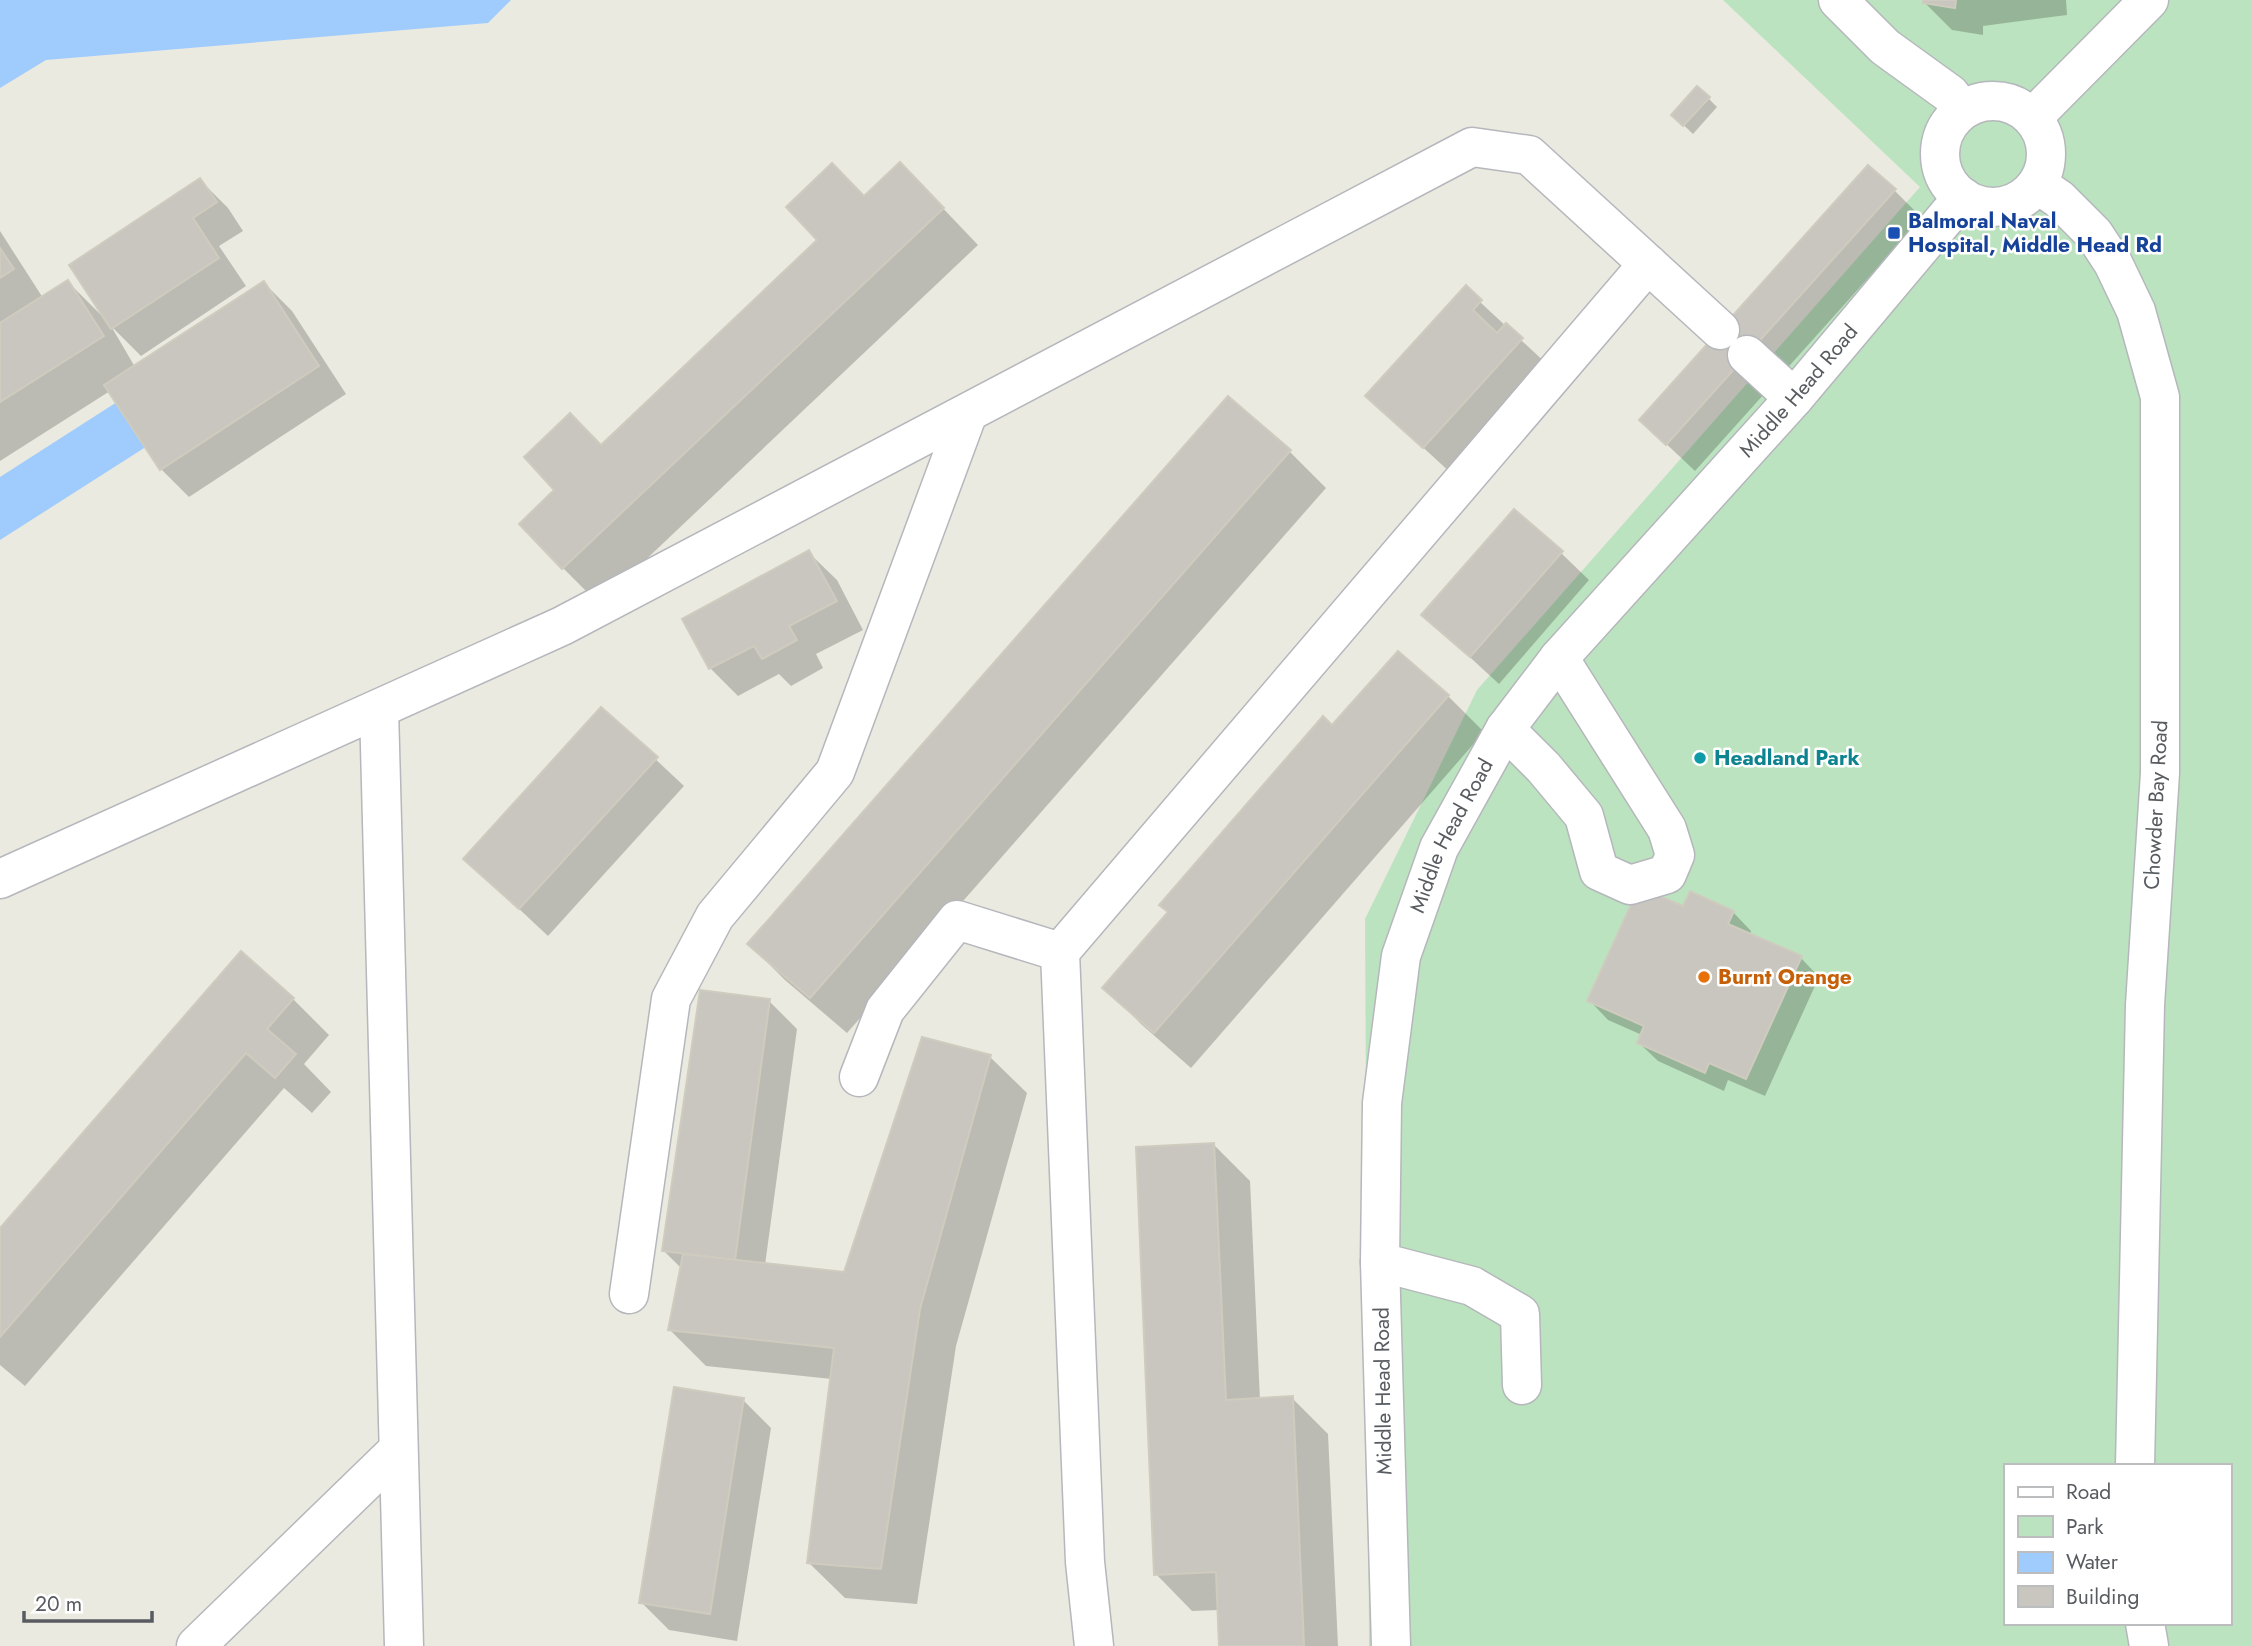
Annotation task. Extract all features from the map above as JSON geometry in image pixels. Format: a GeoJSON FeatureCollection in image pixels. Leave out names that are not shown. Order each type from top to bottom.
{"type":"FeatureCollection","features":[{"type":"Feature","properties":{"kind":"street"},"geometry":{"type":"LineString","coordinates":[[1838,0],[1885,47],[1950,94],[1962,110]]}},
{"type":"Feature","properties":{"kind":"street"},"geometry":{"type":"LineString","coordinates":[[2033,117],[2149,0]]}},
{"type":"Feature","properties":{"kind":"street"},"geometry":{"type":"LineString","coordinates":[[1992,100],[2013,103],[2033,117],[2042,132],[2047,152],[2044,172],[2037,184],[2019,201],[2000,207],[1978,205],[1962,197],[1945,178],[1939,157],[1942,135],[1953,117],[1962,110],[1992,100]]}},
{"type":"Feature","properties":{"kind":"street"},"geometry":{"type":"LineString","coordinates":[[0,879],[562,626],[1472,147],[1529,155],[1720,330]]}},
{"type":"Feature","properties":{"kind":"street","name":"Chowder Bay Road"},"geometry":{"type":"LineString","coordinates":[[2037,184],[2059,199],[2094,234],[2113,263],[2136,311],[2160,397],[2160,773],[2144,1005],[2135,1464]]}},
{"type":"Feature","properties":{"kind":"street","name":"Middle Head Road"},"geometry":{"type":"LineString","coordinates":[[1391,1646],[1380,1262],[1382,1103],[1401,956],[1439,848],[1505,729],[1559,657],[1794,398],[1962,197]]}},
{"type":"Feature","properties":{"kind":"street"},"geometry":{"type":"LineString","coordinates":[[1094,1646],[1084,1549],[1060,951],[1648,264]]}},
{"type":"Feature","properties":{"kind":"street"},"geometry":{"type":"LineString","coordinates":[[1747,355],[1794,398]]}},
{"type":"Feature","properties":{"kind":"street"},"geometry":{"type":"LineString","coordinates":[[629,1294],[671,999],[715,916],[835,772],[968,413]]}},
{"type":"Feature","properties":{"kind":"street"},"geometry":{"type":"LineString","coordinates":[[1505,729],[1544,768],[1584,816],[1599,871],[1630,885],[1667,874],[1675,855],[1667,828],[1559,657]]}},
{"type":"Feature","properties":{"kind":"street"},"geometry":{"type":"LineString","coordinates":[[379,709],[404,1646]]}},
{"type":"Feature","properties":{"kind":"street"},"geometry":{"type":"LineString","coordinates":[[859,1077],[885,1010],[957,920],[1060,951]]}},
{"type":"Feature","properties":{"kind":"street"},"geometry":{"type":"LineString","coordinates":[[1380,1262],[1472,1286],[1520,1314],[1522,1385]]}},
{"type":"Feature","properties":{"kind":"street"},"geometry":{"type":"LineString","coordinates":[[196,1646],[398,1450]]}},
{"type":"Feature","properties":{"kind":"street"},"geometry":{"type":"LineString","coordinates":[[2145,1625],[2149,1646]]}},
{"type":"Feature","properties":{"kind":"green space","name":"Headland Park"},"geometry":{"type":"Polygon","coordinates":[[[1723,0],[2252,0],[2252,1646],[1369,1646],[1365,919],[1477,690],[1920,187],[1723,0]]]}},
{"type":"Feature","properties":{"kind":"water"},"geometry":{"type":"Polygon","coordinates":[[[0,0],[511,0],[488,23],[46,60],[0,88],[0,0]]]}},
{"type":"Feature","properties":{"kind":"water"},"geometry":{"type":"Polygon","coordinates":[[[170,368],[199,413],[0,540],[0,477],[170,368]]]}},
{"type":"Feature","properties":{"kind":"building"},"geometry":{"type":"Polygon","coordinates":[[[1923,0],[1956,0],[1955,8],[1923,3],[1923,0]]]}},
{"type":"Feature","properties":{"kind":"building"},"geometry":{"type":"Polygon","coordinates":[[[1697,86],[1710,97],[1683,126],[1671,115],[1697,86]]]}},
{"type":"Feature","properties":{"kind":"building"},"geometry":{"type":"Polygon","coordinates":[[[900,162],[944,208],[562,569],[519,524],[554,490],[524,457],[570,413],[601,445],[817,240],[786,207],[832,163],[864,196],[900,162]]]}},
{"type":"Feature","properties":{"kind":"building"},"geometry":{"type":"Polygon","coordinates":[[[1868,165],[1896,189],[1666,445],[1639,420],[1868,165]]]}},
{"type":"Feature","properties":{"kind":"building"},"geometry":{"type":"Polygon","coordinates":[[[200,178],[217,202],[193,218],[219,258],[111,329],[69,265],[200,178]]]}},
{"type":"Feature","properties":{"kind":"building"},"geometry":{"type":"Polygon","coordinates":[[[0,248],[14,269],[0,278],[0,248]]]}},
{"type":"Feature","properties":{"kind":"building"},"geometry":{"type":"Polygon","coordinates":[[[68,280],[104,336],[0,402],[0,323],[68,280]]]}},
{"type":"Feature","properties":{"kind":"building"},"geometry":{"type":"Polygon","coordinates":[[[264,281],[319,366],[160,470],[104,385],[264,281]]]}},
{"type":"Feature","properties":{"kind":"building"},"geometry":{"type":"Polygon","coordinates":[[[1466,285],[1482,300],[1473,310],[1497,333],[1506,323],[1523,338],[1423,448],[1365,396],[1466,285]]]}},
{"type":"Feature","properties":{"kind":"building"},"geometry":{"type":"Polygon","coordinates":[[[1228,396],[1291,450],[810,998],[747,944],[1228,396]]]}},
{"type":"Feature","properties":{"kind":"building"},"geometry":{"type":"Polygon","coordinates":[[[1514,509],[1563,551],[1470,657],[1421,615],[1514,509]]]}},
{"type":"Feature","properties":{"kind":"building"},"geometry":{"type":"Polygon","coordinates":[[[809,550],[837,601],[789,626],[797,640],[762,659],[754,646],[709,669],[682,619],[809,550]]]}},
{"type":"Feature","properties":{"kind":"building"},"geometry":{"type":"Polygon","coordinates":[[[1398,651],[1449,695],[1154,1033],[1102,988],[1168,912],[1159,905],[1323,716],[1332,725],[1398,651]]]}},
{"type":"Feature","properties":{"kind":"building"},"geometry":{"type":"Polygon","coordinates":[[[601,707],[658,757],[519,909],[463,859],[601,707]]]}},
{"type":"Feature","properties":{"kind":"building"},"geometry":{"type":"Polygon","coordinates":[[[1639,887],[1683,906],[1690,891],[1734,911],[1728,924],[1802,956],[1746,1079],[1709,1063],[1705,1073],[1637,1043],[1644,1026],[1587,1001],[1639,887]]]}},
{"type":"Feature","properties":{"kind":"building"},"geometry":{"type":"Polygon","coordinates":[[[241,951],[294,998],[267,1029],[296,1054],[275,1078],[246,1053],[0,1337],[0,1228],[241,951]]]}},
{"type":"Feature","properties":{"kind":"building"},"geometry":{"type":"Polygon","coordinates":[[[700,990],[770,999],[735,1260],[662,1251],[700,990]]]}},
{"type":"Feature","properties":{"kind":"building"},"geometry":{"type":"Polygon","coordinates":[[[922,1037],[991,1055],[920,1309],[881,1569],[807,1563],[834,1348],[668,1330],[683,1254],[844,1272],[922,1037]]]}},
{"type":"Feature","properties":{"kind":"building"},"geometry":{"type":"Polygon","coordinates":[[[1214,1143],[1226,1400],[1293,1396],[1304,1646],[1219,1646],[1216,1572],[1154,1575],[1136,1147],[1214,1143]]]}},
{"type":"Feature","properties":{"kind":"building"},"geometry":{"type":"Polygon","coordinates":[[[674,1387],[744,1398],[710,1614],[639,1603],[674,1387]]]}},
{"type":"Feature","properties":{"kind":"place","name":"Balmoral Naval Hospital, Middle Head Rd"},"geometry":{"type":"Point","coordinates":[1894,233]}},
{"type":"Feature","properties":{"kind":"place","name":"Headland Park"},"geometry":{"type":"Point","coordinates":[1700,758]}},
{"type":"Feature","properties":{"kind":"place","name":"Burnt Orange"},"geometry":{"type":"Point","coordinates":[1704,977]}}]}
